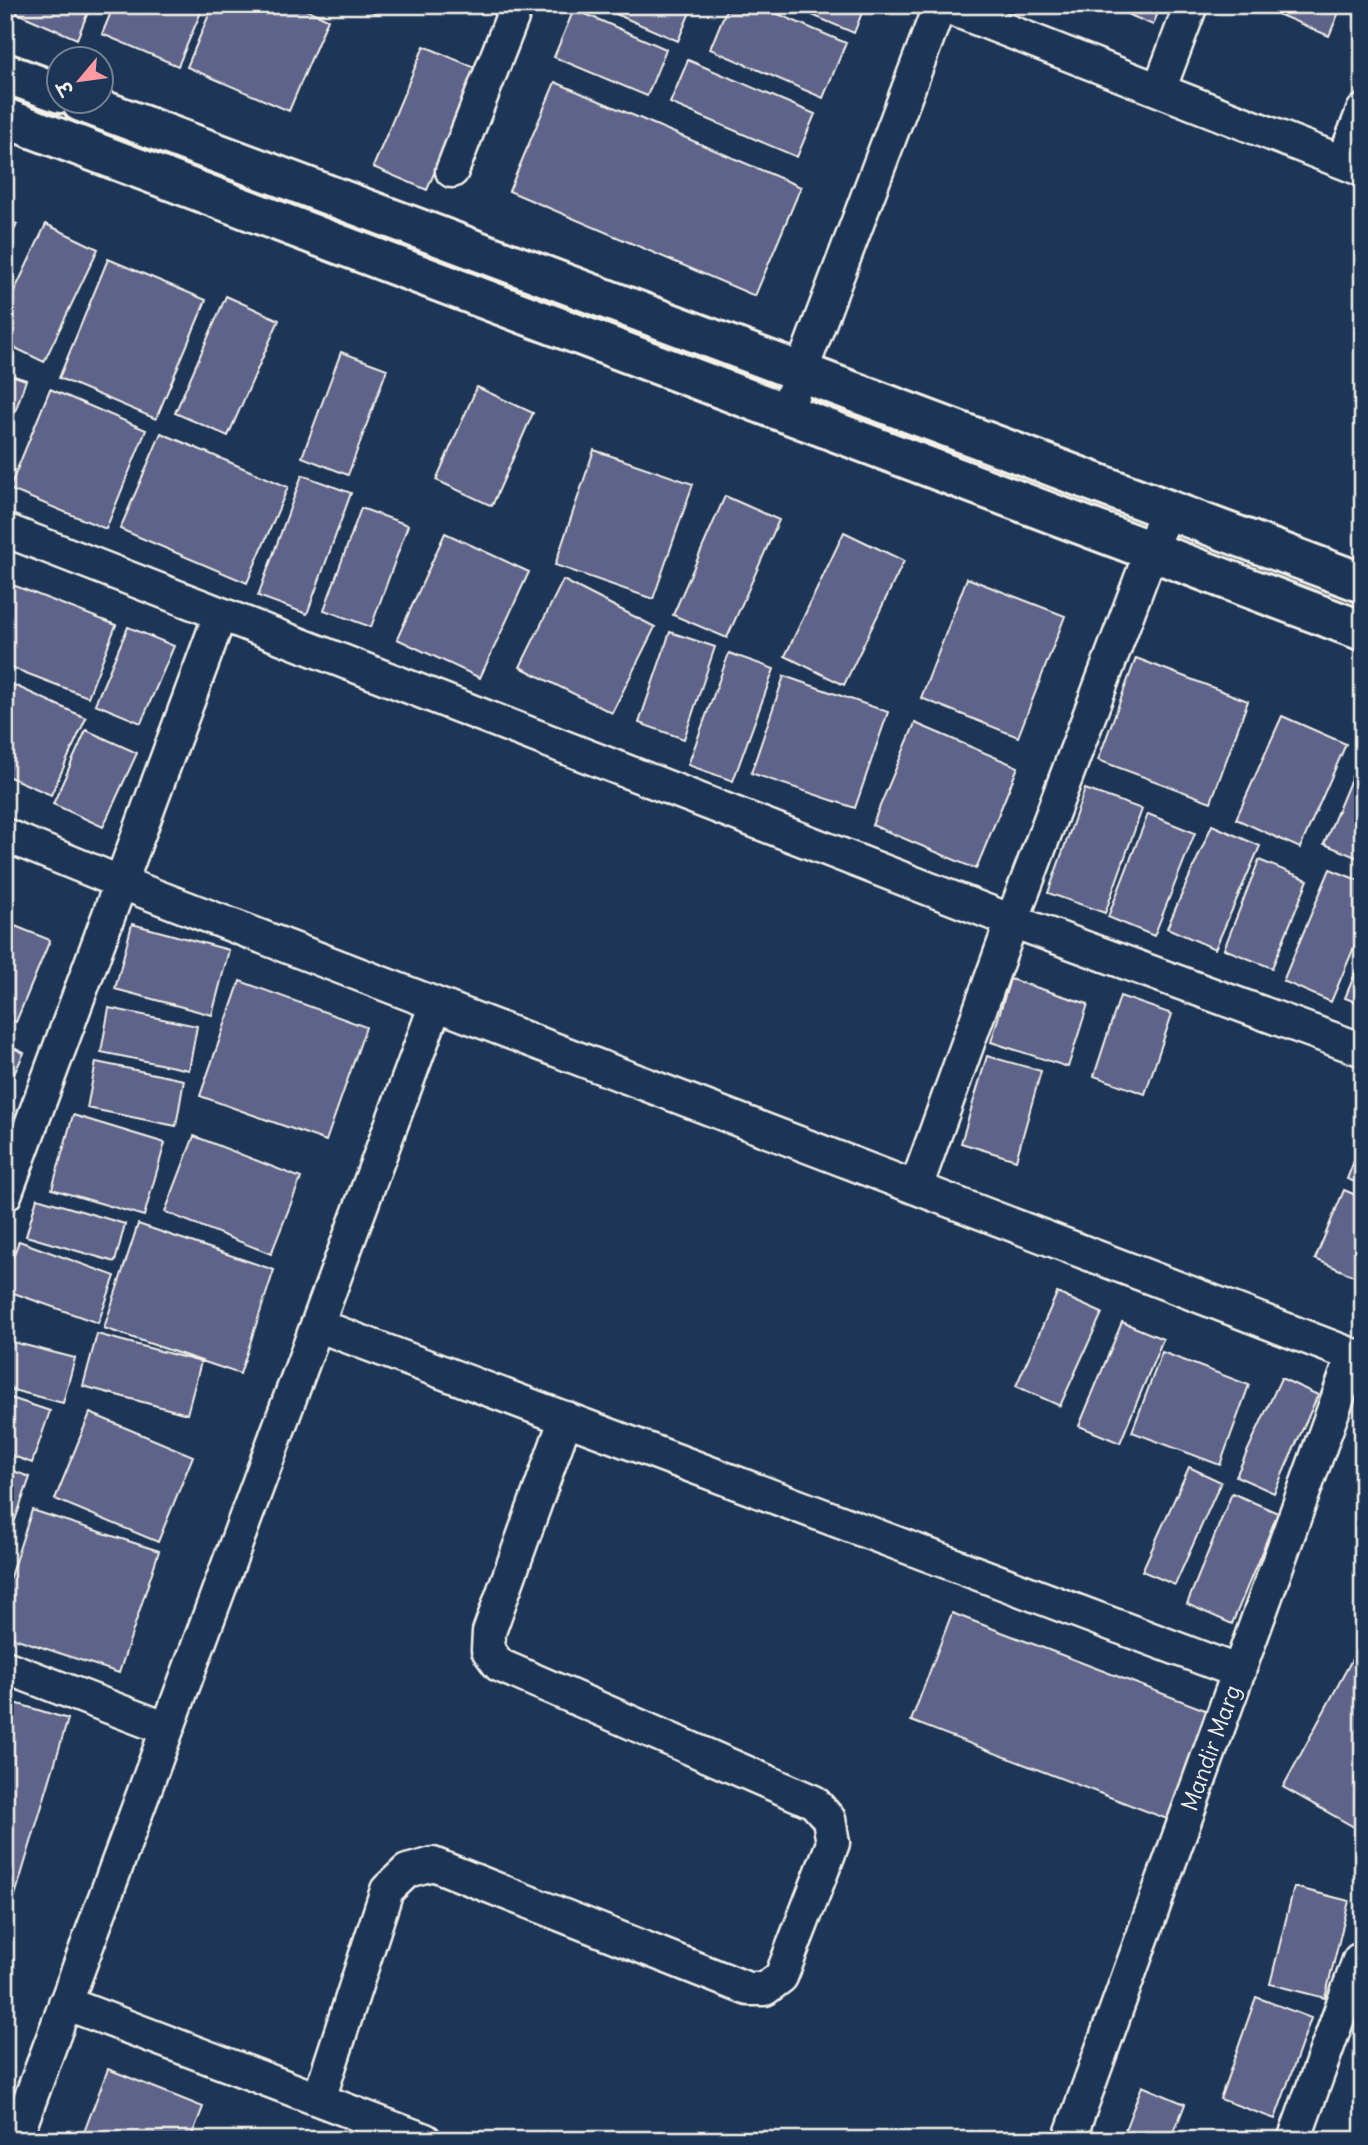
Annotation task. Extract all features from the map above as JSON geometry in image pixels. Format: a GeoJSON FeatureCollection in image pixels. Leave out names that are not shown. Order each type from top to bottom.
{"type":"FeatureCollection","features":[{"type":"Feature","properties":{"kind":"street"},"geometry":{"type":"LineString","coordinates":[[452,171],[517,5]]}},
{"type":"Feature","properties":{"kind":"street"},"geometry":{"type":"LineString","coordinates":[[785,414],[941,5],[1353,166],[1363,111]]}},
{"type":"Feature","properties":{"kind":"street"},"geometry":{"type":"LineString","coordinates":[[1159,90],[1191,5]]}},
{"type":"Feature","properties":{"kind":"street"},"geometry":{"type":"LineString","coordinates":[[5,73],[46,88]]}},
{"type":"Feature","properties":{"kind":"street"},"geometry":{"type":"LineString","coordinates":[[116,115],[1363,583]]}},
{"type":"Feature","properties":{"kind":"street"},"geometry":{"type":"LineString","coordinates":[[5,118],[1363,631]]}},
{"type":"Feature","properties":{"kind":"street"},"geometry":{"type":"LineString","coordinates":[[916,1187],[1012,921],[1167,509]]}},
{"type":"Feature","properties":{"kind":"street"},"geometry":{"type":"LineString","coordinates":[[5,530],[1012,921],[1363,1050]]}},
{"type":"Feature","properties":{"kind":"street"},"geometry":{"type":"LineString","coordinates":[[5,1195],[220,615]]}},
{"type":"Feature","properties":{"kind":"street"},"geometry":{"type":"LineString","coordinates":[[5,835],[122,883],[1358,1357]]}},
{"type":"Feature","properties":{"kind":"street"},"geometry":{"type":"LineString","coordinates":[[15,2140],[436,1004]]}},
{"type":"Feature","properties":{"kind":"street"},"geometry":{"type":"LineString","coordinates":[[317,1325],[1238,1672]]}},
{"type":"Feature","properties":{"kind":"street","name":"Mandir Marg"},"geometry":{"type":"LineString","coordinates":[[1069,2140],[1238,1672],[1358,1357]]}},
{"type":"Feature","properties":{"kind":"street"},"geometry":{"type":"LineString","coordinates":[[319,2099],[387,1889],[407,1871],[433,1864],[748,1989],[765,1989],[781,1977],[833,1843],[830,1819],[814,1802],[499,1665],[488,1650],[489,1632],[566,1418]]}},
{"type":"Feature","properties":{"kind":"street"},"geometry":{"type":"LineString","coordinates":[[5,1667],[167,1729]]}},
{"type":"Feature","properties":{"kind":"street"},"geometry":{"type":"LineString","coordinates":[[1294,2140],[1359,1960]]}},
{"type":"Feature","properties":{"kind":"street"},"geometry":{"type":"LineString","coordinates":[[65,2003],[425,2140]]}},
{"type":"Feature","properties":{"kind":"building"},"geometry":{"type":"Polygon","coordinates":[[[5,5],[91,5],[77,39],[5,8],[5,5]]]}},
{"type":"Feature","properties":{"kind":"building"},"geometry":{"type":"Polygon","coordinates":[[[114,5],[204,5],[178,66],[102,34],[114,5]]]}},
{"type":"Feature","properties":{"kind":"building"},"geometry":{"type":"Polygon","coordinates":[[[213,5],[295,5],[328,19],[289,111],[187,67],[213,5]]]}},
{"type":"Feature","properties":{"kind":"building"},"geometry":{"type":"Polygon","coordinates":[[[357,5],[380,5],[376,13],[357,5]]]}},
{"type":"Feature","properties":{"kind":"building"},"geometry":{"type":"Polygon","coordinates":[[[595,5],[693,5],[678,41],[595,5]]]}},
{"type":"Feature","properties":{"kind":"building"},"geometry":{"type":"Polygon","coordinates":[[[728,5],[757,5],[846,43],[823,98],[710,49],[728,5]]]}},
{"type":"Feature","properties":{"kind":"building"},"geometry":{"type":"Polygon","coordinates":[[[789,5],[865,5],[854,33],[789,5]]]}},
{"type":"Feature","properties":{"kind":"building"},"geometry":{"type":"Polygon","coordinates":[[[1106,5],[1161,5],[1153,25],[1106,5]]]}},
{"type":"Feature","properties":{"kind":"building"},"geometry":{"type":"Polygon","coordinates":[[[1257,5],[1342,5],[1329,36],[1257,5]]]}},
{"type":"Feature","properties":{"kind":"building"},"geometry":{"type":"Polygon","coordinates":[[[574,9],[666,49],[647,96],[554,57],[574,9]]]}},
{"type":"Feature","properties":{"kind":"building"},"geometry":{"type":"Polygon","coordinates":[[[424,46],[478,69],[427,190],[373,167],[424,46]]]}},
{"type":"Feature","properties":{"kind":"building"},"geometry":{"type":"Polygon","coordinates":[[[688,60],[815,114],[797,157],[670,103],[688,60]]]}},
{"type":"Feature","properties":{"kind":"building"},"geometry":{"type":"Polygon","coordinates":[[[555,82],[801,187],[755,296],[509,191],[555,82]]]}},
{"type":"Feature","properties":{"kind":"building"},"geometry":{"type":"Polygon","coordinates":[[[5,219],[17,224],[5,250],[5,219]]]}},
{"type":"Feature","properties":{"kind":"building"},"geometry":{"type":"Polygon","coordinates":[[[46,224],[98,249],[44,362],[5,343],[5,311],[46,224]]]}},
{"type":"Feature","properties":{"kind":"building"},"geometry":{"type":"Polygon","coordinates":[[[108,259],[206,300],[156,419],[59,378],[108,259]]]}},
{"type":"Feature","properties":{"kind":"building"},"geometry":{"type":"Polygon","coordinates":[[[226,296],[279,320],[228,436],[175,413],[226,296]]]}},
{"type":"Feature","properties":{"kind":"building"},"geometry":{"type":"Polygon","coordinates":[[[341,352],[387,369],[348,475],[302,457],[341,352]]]}},
{"type":"Feature","properties":{"kind":"building"},"geometry":{"type":"Polygon","coordinates":[[[5,373],[26,380],[5,441],[5,373]]]}},
{"type":"Feature","properties":{"kind":"building"},"geometry":{"type":"Polygon","coordinates":[[[477,387],[533,413],[492,506],[436,480],[477,387]]]}},
{"type":"Feature","properties":{"kind":"building"},"geometry":{"type":"Polygon","coordinates":[[[50,389],[146,430],[106,529],[9,489],[50,389]]]}},
{"type":"Feature","properties":{"kind":"building"},"geometry":{"type":"Polygon","coordinates":[[[161,433],[288,487],[247,583],[120,529],[161,433]]]}},
{"type":"Feature","properties":{"kind":"building"},"geometry":{"type":"Polygon","coordinates":[[[594,450],[693,484],[653,599],[555,565],[594,450]]]}},
{"type":"Feature","properties":{"kind":"building"},"geometry":{"type":"Polygon","coordinates":[[[302,475],[351,493],[307,614],[258,596],[302,475]]]}},
{"type":"Feature","properties":{"kind":"building"},"geometry":{"type":"Polygon","coordinates":[[[725,496],[779,520],[727,638],[673,615],[725,496]]]}},
{"type":"Feature","properties":{"kind":"building"},"geometry":{"type":"Polygon","coordinates":[[[361,508],[408,525],[371,627],[324,610],[361,508]]]}},
{"type":"Feature","properties":{"kind":"building"},"geometry":{"type":"Polygon","coordinates":[[[844,532],[904,561],[844,685],[785,656],[844,532]]]}},
{"type":"Feature","properties":{"kind":"building"},"geometry":{"type":"Polygon","coordinates":[[[445,533],[529,572],[480,678],[397,639],[445,533]]]}},
{"type":"Feature","properties":{"kind":"building"},"geometry":{"type":"Polygon","coordinates":[[[967,578],[1065,616],[1018,737],[921,698],[967,578]]]}},
{"type":"Feature","properties":{"kind":"building"},"geometry":{"type":"Polygon","coordinates":[[[563,580],[655,627],[612,713],[520,667],[563,580]]]}},
{"type":"Feature","properties":{"kind":"building"},"geometry":{"type":"Polygon","coordinates":[[[5,582],[116,625],[88,697],[5,665],[5,582]]]}},
{"type":"Feature","properties":{"kind":"building"},"geometry":{"type":"Polygon","coordinates":[[[128,627],[174,646],[141,723],[95,704],[128,627]]]}},
{"type":"Feature","properties":{"kind":"building"},"geometry":{"type":"Polygon","coordinates":[[[670,632],[715,647],[684,739],[639,723],[670,632]]]}},
{"type":"Feature","properties":{"kind":"building"},"geometry":{"type":"Polygon","coordinates":[[[729,653],[774,669],[733,781],[688,765],[729,653]]]}},
{"type":"Feature","properties":{"kind":"building"},"geometry":{"type":"Polygon","coordinates":[[[1136,658],[1248,701],[1211,802],[1098,760],[1136,658]]]}},
{"type":"Feature","properties":{"kind":"building"},"geometry":{"type":"Polygon","coordinates":[[[784,676],[888,712],[855,808],[751,773],[784,676]]]}},
{"type":"Feature","properties":{"kind":"building"},"geometry":{"type":"Polygon","coordinates":[[[5,681],[86,718],[51,795],[5,775],[5,681]]]}},
{"type":"Feature","properties":{"kind":"building"},"geometry":{"type":"Polygon","coordinates":[[[1282,716],[1346,744],[1300,848],[1236,819],[1282,716]]]}},
{"type":"Feature","properties":{"kind":"building"},"geometry":{"type":"Polygon","coordinates":[[[915,723],[1018,767],[976,869],[872,825],[915,723]]]}},
{"type":"Feature","properties":{"kind":"building"},"geometry":{"type":"Polygon","coordinates":[[[86,730],[137,753],[103,827],[53,804],[86,730]]]}},
{"type":"Feature","properties":{"kind":"building"},"geometry":{"type":"Polygon","coordinates":[[[1363,750],[1363,860],[1324,844],[1363,750]]]}},
{"type":"Feature","properties":{"kind":"building"},"geometry":{"type":"Polygon","coordinates":[[[1085,789],[1142,809],[1105,913],[1048,893],[1085,789]]]}},
{"type":"Feature","properties":{"kind":"building"},"geometry":{"type":"Polygon","coordinates":[[[1148,814],[1195,833],[1154,936],[1108,917],[1148,814]]]}},
{"type":"Feature","properties":{"kind":"building"},"geometry":{"type":"Polygon","coordinates":[[[1212,825],[1260,846],[1215,949],[1167,928],[1212,825]]]}},
{"type":"Feature","properties":{"kind":"building"},"geometry":{"type":"Polygon","coordinates":[[[1259,860],[1308,880],[1272,968],[1224,949],[1259,860]]]}},
{"type":"Feature","properties":{"kind":"building"},"geometry":{"type":"Polygon","coordinates":[[[1330,869],[1363,882],[1363,926],[1331,1002],[1283,981],[1330,869]]]}},
{"type":"Feature","properties":{"kind":"building"},"geometry":{"type":"Polygon","coordinates":[[[5,922],[50,940],[16,1022],[5,1018],[5,922]]]}},
{"type":"Feature","properties":{"kind":"building"},"geometry":{"type":"Polygon","coordinates":[[[132,924],[229,950],[212,1015],[115,989],[132,924]]]}},
{"type":"Feature","properties":{"kind":"building"},"geometry":{"type":"Polygon","coordinates":[[[1363,954],[1363,1005],[1345,998],[1363,954]]]}},
{"type":"Feature","properties":{"kind":"building"},"geometry":{"type":"Polygon","coordinates":[[[1010,979],[1088,1004],[1068,1067],[991,1042],[1010,979]]]}},
{"type":"Feature","properties":{"kind":"building"},"geometry":{"type":"Polygon","coordinates":[[[240,981],[366,1027],[326,1141],[200,1096],[240,981]]]}},
{"type":"Feature","properties":{"kind":"building"},"geometry":{"type":"Polygon","coordinates":[[[1120,996],[1172,1014],[1145,1094],[1094,1076],[1120,996]]]}},
{"type":"Feature","properties":{"kind":"building"},"geometry":{"type":"Polygon","coordinates":[[[109,1008],[197,1026],[189,1070],[101,1052],[109,1008]]]}},
{"type":"Feature","properties":{"kind":"building"},"geometry":{"type":"Polygon","coordinates":[[[5,1044],[24,1053],[5,1093],[5,1044]]]}},
{"type":"Feature","properties":{"kind":"building"},"geometry":{"type":"Polygon","coordinates":[[[987,1056],[1041,1071],[1016,1160],[961,1143],[987,1056]]]}},
{"type":"Feature","properties":{"kind":"building"},"geometry":{"type":"Polygon","coordinates":[[[96,1062],[184,1080],[176,1126],[87,1108],[96,1062]]]}},
{"type":"Feature","properties":{"kind":"building"},"geometry":{"type":"Polygon","coordinates":[[[73,1115],[165,1143],[144,1216],[52,1189],[73,1115]]]}},
{"type":"Feature","properties":{"kind":"building"},"geometry":{"type":"Polygon","coordinates":[[[194,1136],[301,1178],[271,1254],[165,1212],[194,1136]]]}},
{"type":"Feature","properties":{"kind":"building"},"geometry":{"type":"Polygon","coordinates":[[[1363,1138],[1363,1185],[1347,1179],[1363,1138]]]}},
{"type":"Feature","properties":{"kind":"building"},"geometry":{"type":"Polygon","coordinates":[[[1344,1190],[1363,1198],[1363,1280],[1315,1259],[1344,1190]]]}},
{"type":"Feature","properties":{"kind":"building"},"geometry":{"type":"Polygon","coordinates":[[[37,1198],[125,1224],[115,1262],[26,1236],[37,1198]]]}},
{"type":"Feature","properties":{"kind":"building"},"geometry":{"type":"Polygon","coordinates":[[[138,1224],[274,1270],[240,1374],[104,1328],[138,1224]]]}},
{"type":"Feature","properties":{"kind":"building"},"geometry":{"type":"Polygon","coordinates":[[[19,1241],[115,1276],[98,1323],[5,1290],[5,1278],[19,1241]]]}},
{"type":"Feature","properties":{"kind":"building"},"geometry":{"type":"Polygon","coordinates":[[[1057,1293],[1102,1313],[1060,1406],[1016,1386],[1057,1293]]]}},
{"type":"Feature","properties":{"kind":"building"},"geometry":{"type":"Polygon","coordinates":[[[1122,1322],[1163,1339],[1120,1443],[1079,1426],[1122,1322]]]}},
{"type":"Feature","properties":{"kind":"building"},"geometry":{"type":"Polygon","coordinates":[[[97,1334],[201,1362],[187,1414],[83,1386],[97,1334]]]}},
{"type":"Feature","properties":{"kind":"building"},"geometry":{"type":"Polygon","coordinates":[[[5,1340],[75,1358],[63,1403],[5,1388],[5,1340]]]}},
{"type":"Feature","properties":{"kind":"building"},"geometry":{"type":"Polygon","coordinates":[[[1162,1352],[1249,1385],[1220,1465],[1132,1432],[1162,1352]]]}},
{"type":"Feature","properties":{"kind":"building"},"geometry":{"type":"Polygon","coordinates":[[[1281,1378],[1318,1395],[1274,1493],[1236,1476],[1281,1378]]]}},
{"type":"Feature","properties":{"kind":"building"},"geometry":{"type":"Polygon","coordinates":[[[5,1396],[50,1411],[32,1463],[5,1453],[5,1396]]]}},
{"type":"Feature","properties":{"kind":"building"},"geometry":{"type":"Polygon","coordinates":[[[90,1413],[193,1456],[158,1542],[55,1499],[90,1413]]]}},
{"type":"Feature","properties":{"kind":"building"},"geometry":{"type":"Polygon","coordinates":[[[1189,1467],[1221,1482],[1175,1585],[1142,1571],[1189,1467]]]}},
{"type":"Feature","properties":{"kind":"building"},"geometry":{"type":"Polygon","coordinates":[[[5,1468],[30,1477],[5,1549],[5,1468]]]}},
{"type":"Feature","properties":{"kind":"building"},"geometry":{"type":"Polygon","coordinates":[[[1232,1493],[1278,1513],[1232,1624],[1187,1604],[1232,1493]]]}},
{"type":"Feature","properties":{"kind":"building"},"geometry":{"type":"Polygon","coordinates":[[[32,1510],[159,1551],[119,1673],[5,1635],[5,1592],[32,1510]]]}},
{"type":"Feature","properties":{"kind":"building"},"geometry":{"type":"Polygon","coordinates":[[[952,1613],[1208,1711],[1167,1819],[911,1721],[952,1613]]]}},
{"type":"Feature","properties":{"kind":"building"},"geometry":{"type":"Polygon","coordinates":[[[1363,1639],[1363,1832],[1283,1787],[1363,1639]]]}},
{"type":"Feature","properties":{"kind":"building"},"geometry":{"type":"Polygon","coordinates":[[[5,1700],[68,1719],[14,1899],[5,1896],[5,1700]]]}},
{"type":"Feature","properties":{"kind":"building"},"geometry":{"type":"Polygon","coordinates":[[[1294,1887],[1349,1901],[1325,1998],[1270,1984],[1294,1887]]]}},
{"type":"Feature","properties":{"kind":"building"},"geometry":{"type":"Polygon","coordinates":[[[1256,1997],[1311,2018],[1275,2119],[1220,2099],[1256,1997]]]}},
{"type":"Feature","properties":{"kind":"building"},"geometry":{"type":"Polygon","coordinates":[[[108,2069],[203,2107],[190,2140],[81,2140],[108,2069]]]}},
{"type":"Feature","properties":{"kind":"building"},"geometry":{"type":"Polygon","coordinates":[[[1142,2086],[1185,2104],[1171,2140],[1121,2140],[1142,2086]]]}}]}
